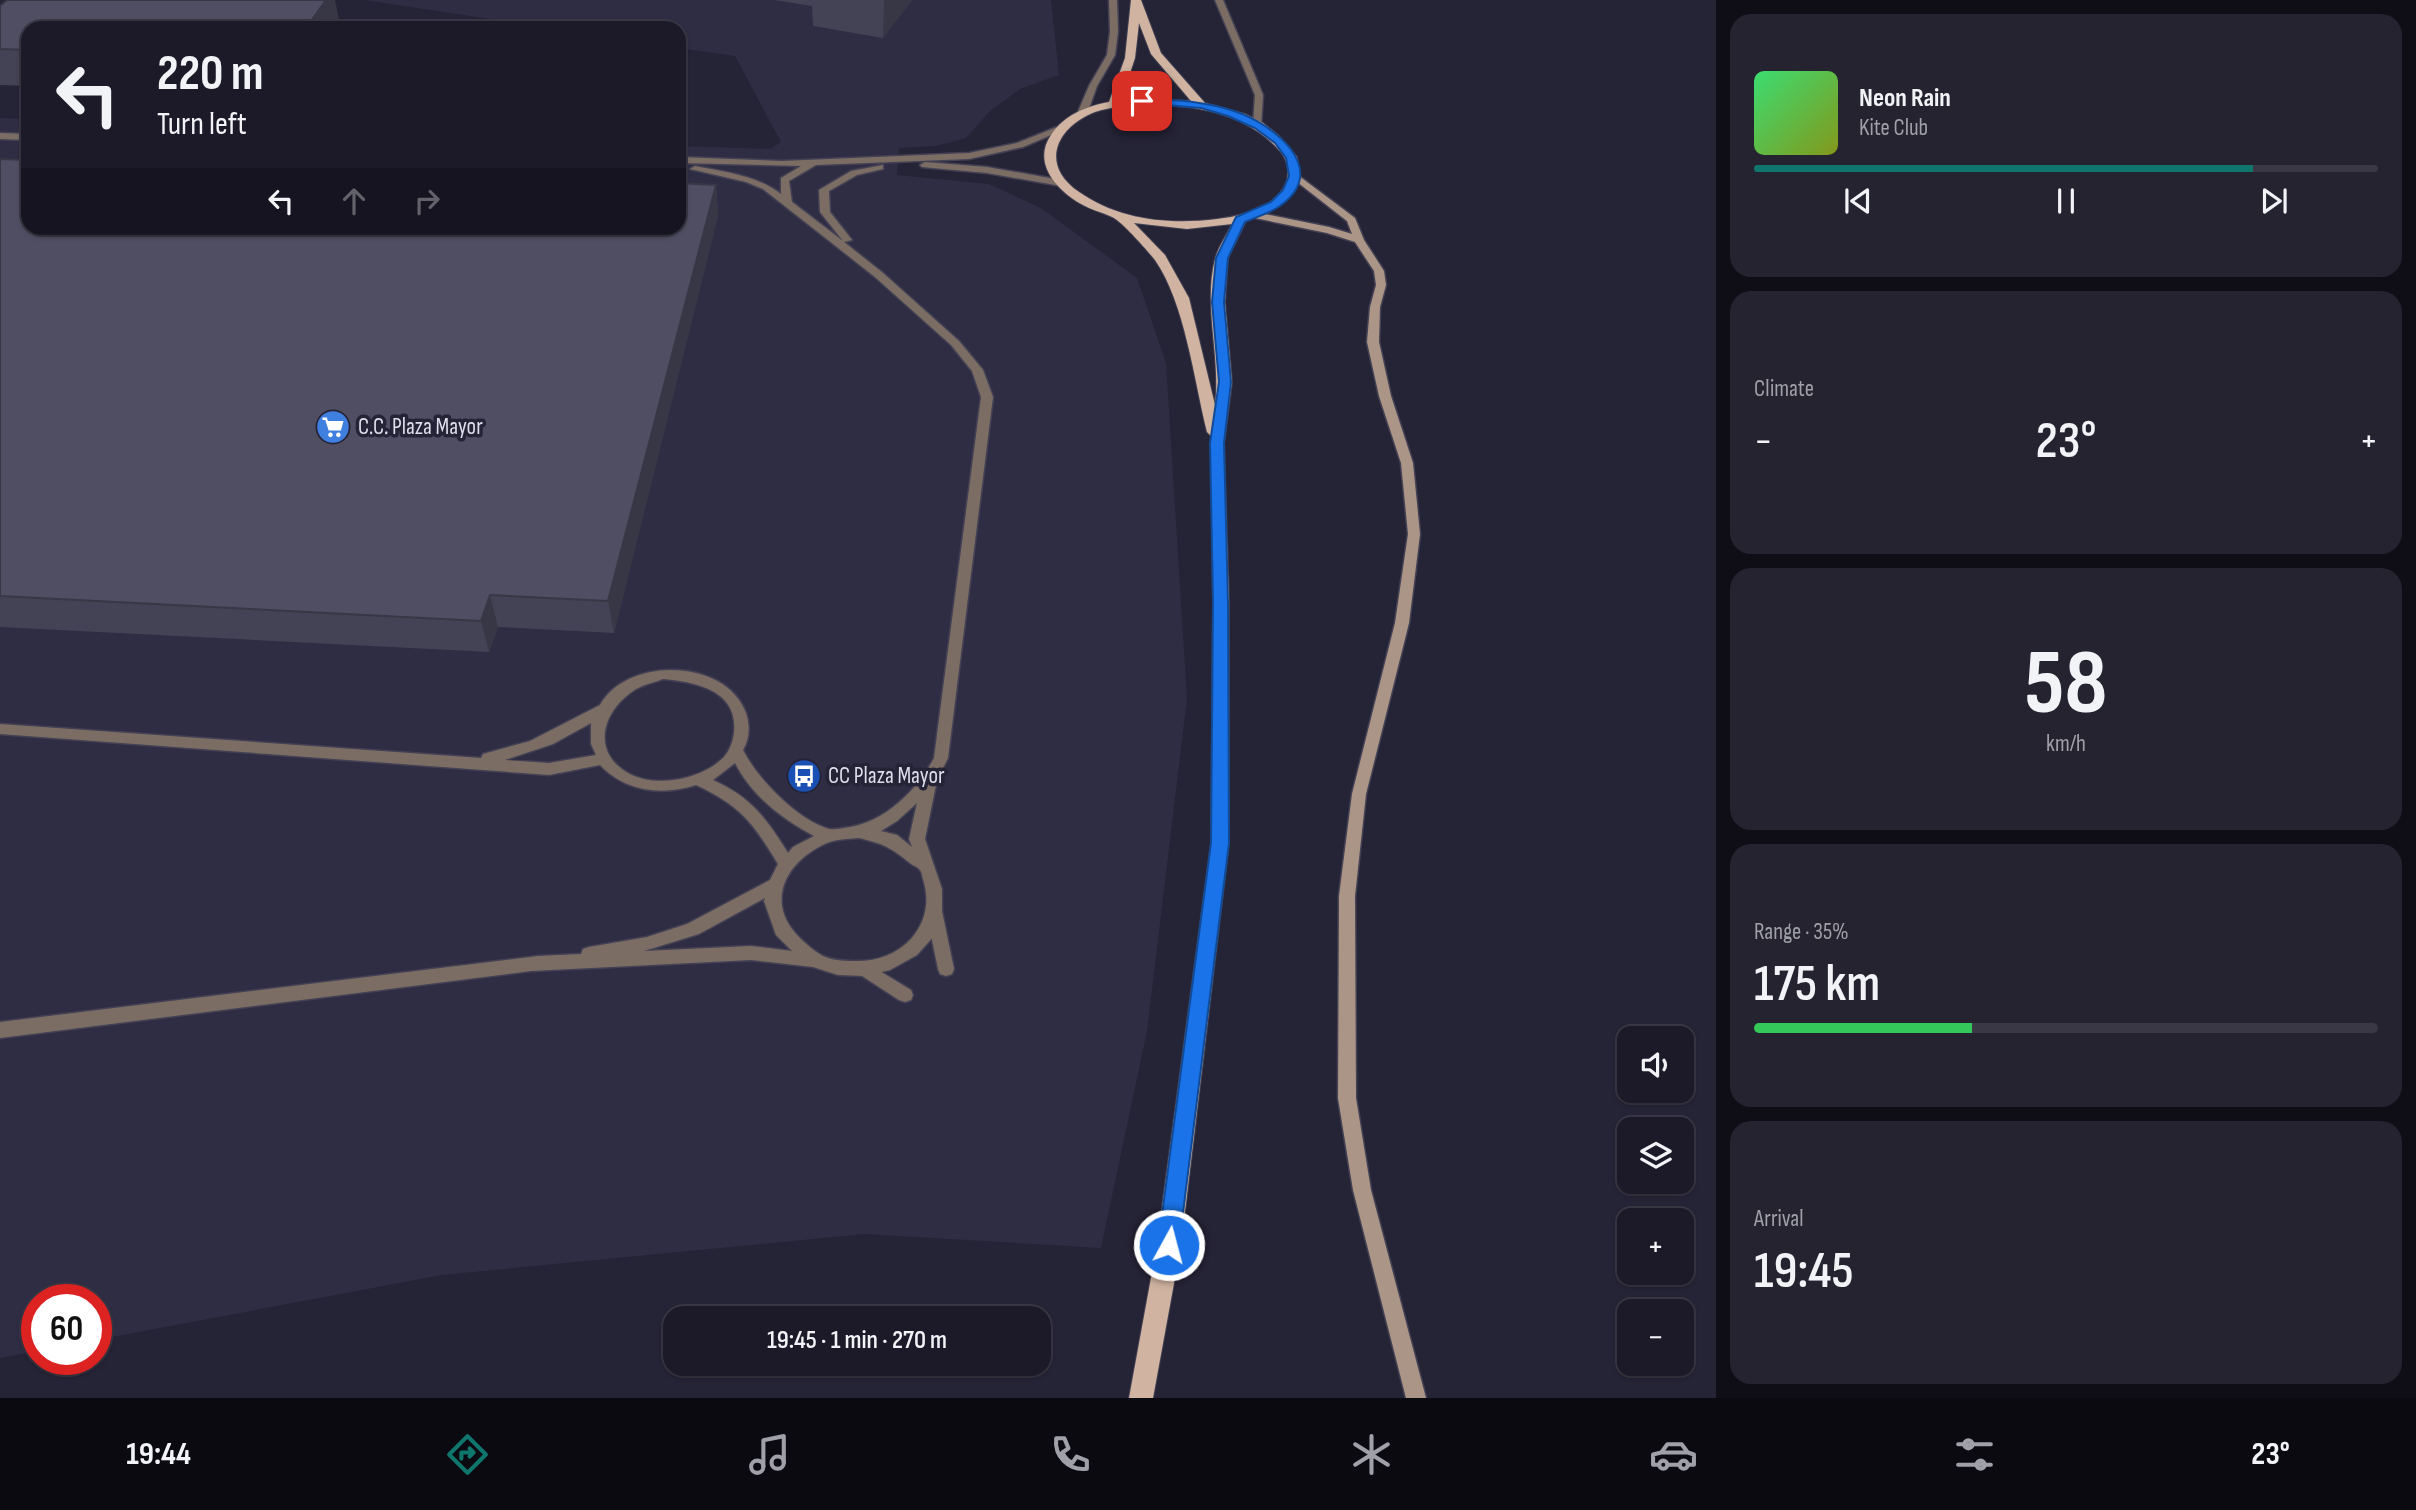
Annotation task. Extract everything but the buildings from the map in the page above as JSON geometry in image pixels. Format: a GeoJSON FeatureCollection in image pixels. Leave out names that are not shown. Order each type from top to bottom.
{"type":"FeatureCollection","features":[{"type":"Feature","properties":{"kind":"main road"},"geometry":{"type":"LineString","coordinates":[[1114,104],[1130,58],[1136,1]]}},
{"type":"Feature","properties":{"kind":"main road"},"geometry":{"type":"LineString","coordinates":[[1136,1],[1156,54],[1201,105]]}},
{"type":"Feature","properties":{"kind":"main road"},"geometry":{"type":"LineString","coordinates":[[1162,101],[1201,105],[1232,113],[1258,125],[1279,141],[1292,158],[1295,176],[1289,191],[1275,204],[1255,215],[1240,220],[1188,225],[1160,224],[1120,216],[1086,202],[1061,183],[1049,164],[1049,146],[1060,128],[1082,114],[1114,104],[1162,101]]}},
{"type":"Feature","properties":{"kind":"main road"},"geometry":{"type":"LineString","coordinates":[[1120,216],[1160,258],[1182,299],[1217,443]]}},
{"type":"Feature","properties":{"kind":"main road"},"geometry":{"type":"LineString","coordinates":[[1141,1398],[1169,1245],[1220,843],[1221,603],[1217,443],[1225,382],[1218,302],[1222,258],[1240,220]]}},
{"type":"Feature","properties":{"kind":"street"},"geometry":{"type":"LineString","coordinates":[[1082,114],[1093,86],[1111,55],[1114,32],[1113,0]]}},
{"type":"Feature","properties":{"kind":"street"},"geometry":{"type":"LineString","coordinates":[[1219,0],[1259,96],[1258,125]]}},
{"type":"Feature","properties":{"kind":"street"},"geometry":{"type":"LineString","coordinates":[[686,160],[814,162],[969,156],[1010,148],[1060,128]]}},
{"type":"Feature","properties":{"kind":"street"},"geometry":{"type":"LineString","coordinates":[[0,136],[21,137]]}},
{"type":"Feature","properties":{"kind":"street"},"geometry":{"type":"LineString","coordinates":[[787,204],[784,180],[814,162]]}},
{"type":"Feature","properties":{"kind":"street"},"geometry":{"type":"LineString","coordinates":[[695,169],[799,171],[926,165],[987,170],[1061,183]]}},
{"type":"Feature","properties":{"kind":"street"},"geometry":{"type":"LineString","coordinates":[[879,275],[826,219],[821,203],[824,190],[838,181],[880,167]]}},
{"type":"Feature","properties":{"kind":"street"},"geometry":{"type":"LineString","coordinates":[[686,168],[749,180],[766,187],[879,275],[955,343],[977,370],[987,397],[940,758],[930,780],[918,830],[926,869],[934,889],[934,911],[946,969]]}},
{"type":"Feature","properties":{"kind":"street"},"geometry":{"type":"LineString","coordinates":[[1295,176],[1351,220],[1359,240],[1380,271],[1381,285],[1375,307],[1373,342],[1385,396],[1407,463],[1414,534],[1402,623],[1359,794],[1347,896],[1347,1098],[1362,1190],[1416,1398]]}},
{"type":"Feature","properties":{"kind":"street"},"geometry":{"type":"LineString","coordinates":[[1255,215],[1318,227],[1359,240]]}},
{"type":"Feature","properties":{"kind":"street"},"geometry":{"type":"LineString","coordinates":[[682,674],[700,677],[716,684],[739,706],[743,720],[742,736],[736,750],[714,772],[699,780],[678,785],[655,786],[634,782],[616,772],[603,759],[596,743],[596,727],[603,710],[613,697],[645,678],[682,674]]}},
{"type":"Feature","properties":{"kind":"street"},"geometry":{"type":"LineString","coordinates":[[463,762],[523,751],[603,710]]}},
{"type":"Feature","properties":{"kind":"street"},"geometry":{"type":"LineString","coordinates":[[0,729],[548,769],[603,759]]}},
{"type":"Feature","properties":{"kind":"street"},"geometry":{"type":"LineString","coordinates":[[736,750],[742,765],[772,800],[797,821],[827,835]]}},
{"type":"Feature","properties":{"kind":"street"},"geometry":{"type":"LineString","coordinates":[[699,780],[732,794],[746,804],[758,818],[785,862]]}},
{"type":"Feature","properties":{"kind":"street"},"geometry":{"type":"LineString","coordinates":[[865,831],[881,826],[930,780]]}},
{"type":"Feature","properties":{"kind":"street"},"geometry":{"type":"LineString","coordinates":[[813,960],[792,946],[778,928],[772,907],[773,886],[785,862],[811,841],[845,831],[865,831],[889,838],[911,850],[926,869]]}},
{"type":"Feature","properties":{"kind":"street"},"geometry":{"type":"LineString","coordinates":[[0,1030],[531,964],[643,945],[681,934],[715,919],[773,886]]}},
{"type":"Feature","properties":{"kind":"street"},"geometry":{"type":"LineString","coordinates":[[531,964],[751,953],[813,960],[838,968],[865,969],[890,962],[911,950],[927,932],[934,911]]}},
{"type":"Feature","properties":{"kind":"street"},"geometry":{"type":"LineString","coordinates":[[865,969],[905,995]]}},
{"type":"Feature","properties":{"kind":"shaded area"},"geometry":{"type":"Polygon","coordinates":[[[364,0],[1051,0],[1059,75],[1020,89],[990,111],[966,138],[936,146],[899,148],[897,175],[989,184],[1041,208],[1137,278],[1166,363],[1187,699],[1147,1031],[1101,1248],[864,1234],[442,1275],[112,1337],[112,1284],[21,1284],[21,1354],[0,1358],[0,118],[21,119],[21,235],[686,235],[686,146],[770,149],[781,142],[735,56],[686,49],[686,21],[503,21],[364,0]]]}},
{"type":"Feature","properties":{"kind":"place","name":"C.C. Plaza Mayor"},"geometry":{"type":"Point","coordinates":[333,427]}},
{"type":"Feature","properties":{"kind":"place","name":"CC Plaza Mayor"},"geometry":{"type":"Point","coordinates":[804,776]}},
{"type":"Feature","properties":{"kind":"route"},"geometry":{"type":"LineString","coordinates":[[1142,101],[1201,105],[1232,113],[1258,125],[1279,141],[1292,158],[1295,176],[1289,191],[1275,204],[1240,220],[1222,258],[1218,302],[1225,382],[1217,443],[1221,603],[1220,843],[1169,1245]]}}]}
